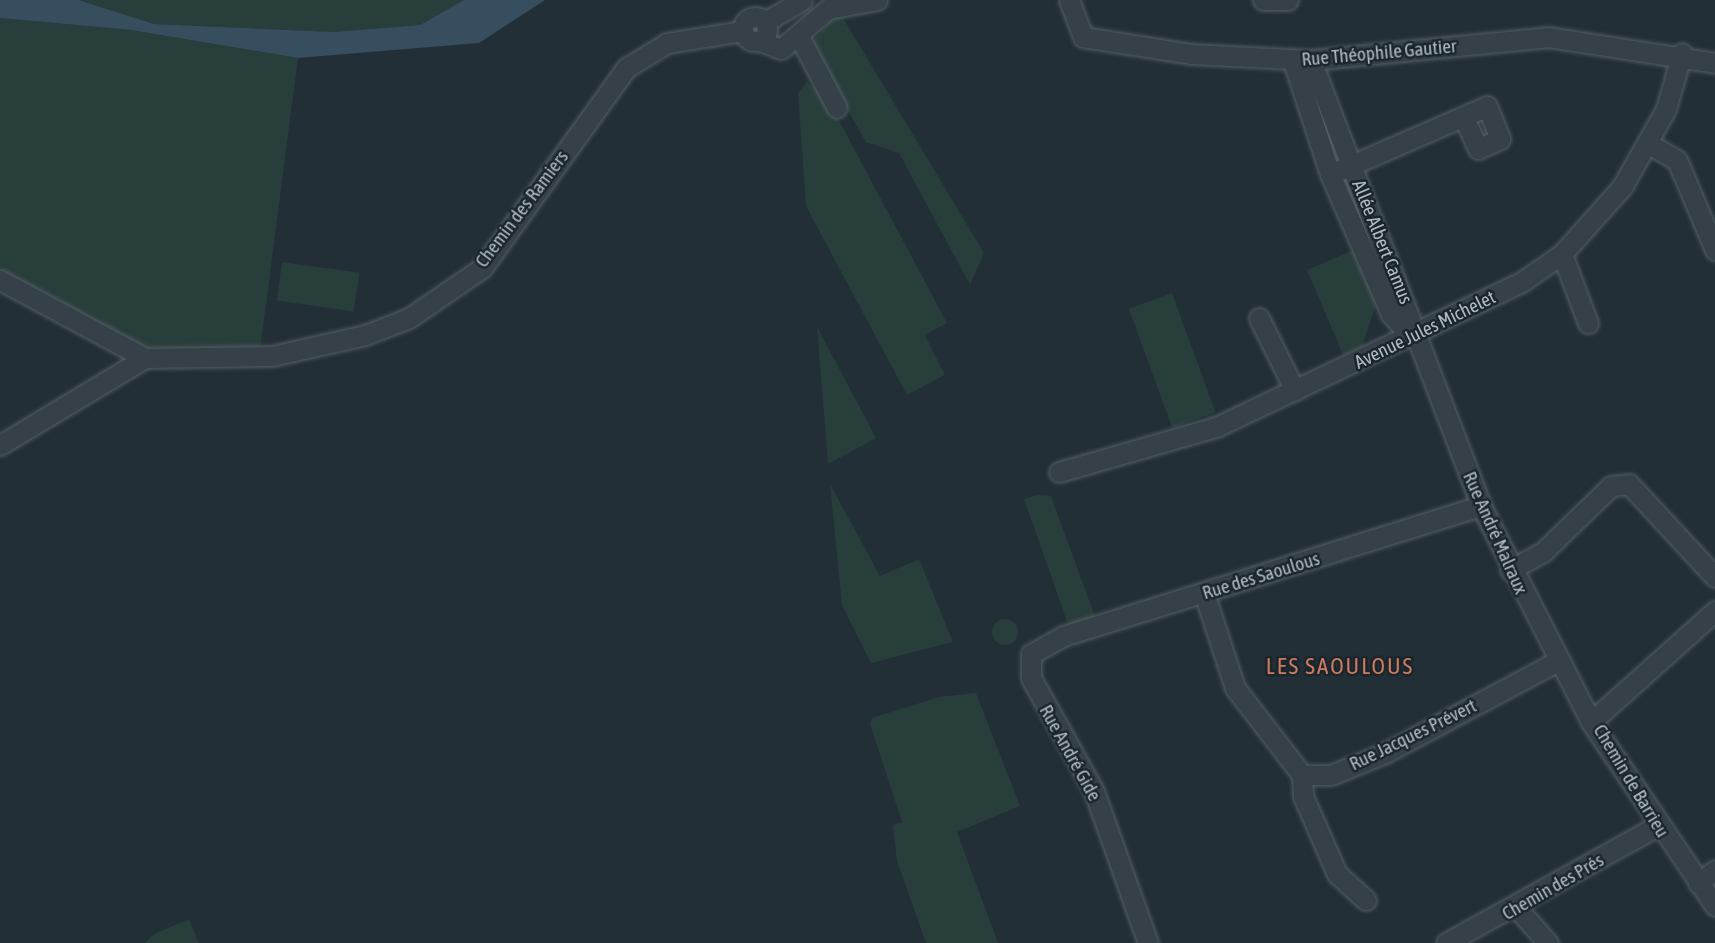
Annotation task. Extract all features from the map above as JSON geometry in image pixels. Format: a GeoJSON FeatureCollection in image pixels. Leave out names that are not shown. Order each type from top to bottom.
{"type":"FeatureCollection","features":[{"type":"Feature","properties":{"kind":"street"},"geometry":{"type":"LineString","coordinates":[[802,0],[763,32],[781,49],[828,9],[877,0]]}},
{"type":"Feature","properties":{"kind":"street","name":"Rue Théophile Gautier"},"geometry":{"type":"LineString","coordinates":[[1069,0],[1083,37],[1094,42],[1302,60],[1548,37],[1682,53],[1715,63]]}},
{"type":"Feature","properties":{"kind":"street"},"geometry":{"type":"LineString","coordinates":[[1263,0],[1288,0]]}},
{"type":"Feature","properties":{"kind":"street","name":"Chemin des Ramiers"},"geometry":{"type":"LineString","coordinates":[[0,280],[145,358],[272,356],[410,318],[482,268],[626,68],[667,43],[743,31],[749,40],[763,32]]}},
{"type":"Feature","properties":{"kind":"street"},"geometry":{"type":"LineString","coordinates":[[799,36],[837,108]]}},
{"type":"Feature","properties":{"kind":"street","name":"Avenue Jules Michelet"},"geometry":{"type":"LineString","coordinates":[[1059,472],[1216,427],[1493,298],[1562,254],[1622,187],[1649,144],[1682,53]]}},
{"type":"Feature","properties":{"kind":"street","name":"Allée Albert Camus"},"geometry":{"type":"LineString","coordinates":[[1302,60],[1351,165],[1409,305],[1412,337]]}},
{"type":"Feature","properties":{"kind":"street","name":"Allée Albert Camus"},"geometry":{"type":"LineString","coordinates":[[1302,60],[1330,174],[1391,314],[1412,337]]}},
{"type":"Feature","properties":{"kind":"street"},"geometry":{"type":"LineString","coordinates":[[1330,174],[1464,117]]}},
{"type":"Feature","properties":{"kind":"street"},"geometry":{"type":"LineString","coordinates":[[1649,144],[1677,160],[1715,250]]}},
{"type":"Feature","properties":{"kind":"street"},"geometry":{"type":"LineString","coordinates":[[1357,237],[1377,228]]}},
{"type":"Feature","properties":{"kind":"street"},"geometry":{"type":"LineString","coordinates":[[1562,254],[1588,323]]}},
{"type":"Feature","properties":{"kind":"street"},"geometry":{"type":"LineString","coordinates":[[1259,318],[1295,391]]}},
{"type":"Feature","properties":{"kind":"street","name":"Rue André Malraux"},"geometry":{"type":"LineString","coordinates":[[1412,337],[1510,570],[1591,722]]}},
{"type":"Feature","properties":{"kind":"street"},"geometry":{"type":"LineString","coordinates":[[0,445],[145,358]]}},
{"type":"Feature","properties":{"kind":"street"},"geometry":{"type":"LineString","coordinates":[[1510,570],[1544,551],[1611,486],[1629,484],[1715,577]]}},
{"type":"Feature","properties":{"kind":"street","name":"Rue des Saoulous"},"geometry":{"type":"LineString","coordinates":[[1040,644],[1481,506]]}},
{"type":"Feature","properties":{"kind":"street"},"geometry":{"type":"LineString","coordinates":[[1204,593],[1235,688],[1302,775],[1303,796],[1337,874],[1366,900]]}},
{"type":"Feature","properties":{"kind":"street","name":"Chemin de Barrieu"},"geometry":{"type":"LineString","coordinates":[[1715,611],[1591,722],[1657,826],[1715,906]]}},
{"type":"Feature","properties":{"kind":"street","name":"Rue André Gide"},"geometry":{"type":"LineString","coordinates":[[1040,644],[1028,662],[1031,678],[1094,791],[1148,943]]}},
{"type":"Feature","properties":{"kind":"street","name":"Rue Jacques Prévert"},"geometry":{"type":"LineString","coordinates":[[1302,775],[1331,775],[1387,752],[1558,661]]}},
{"type":"Feature","properties":{"kind":"street","name":"Chemin des Prés"},"geometry":{"type":"LineString","coordinates":[[1446,943],[1517,908],[1657,826]]}},
{"type":"Feature","properties":{"kind":"street"},"geometry":{"type":"LineString","coordinates":[[1698,883],[1715,870]]}},
{"type":"Feature","properties":{"kind":"street"},"geometry":{"type":"LineString","coordinates":[[1517,908],[1548,943]]}},
{"type":"Feature","properties":{"kind":"green space"},"geometry":{"type":"Polygon","coordinates":[[[79,0],[464,0],[420,25],[334,32],[154,24],[79,0]]]}},
{"type":"Feature","properties":{"kind":"green space"},"geometry":{"type":"Polygon","coordinates":[[[839,11],[984,253],[970,285],[899,153],[866,142],[810,45],[839,11]]]}},
{"type":"Feature","properties":{"kind":"green space"},"geometry":{"type":"Polygon","coordinates":[[[0,18],[131,30],[298,58],[260,351],[146,350],[0,271],[0,18]]]}},
{"type":"Feature","properties":{"kind":"green space"},"geometry":{"type":"Polygon","coordinates":[[[807,82],[828,100],[947,323],[925,335],[945,375],[907,395],[806,206],[798,93],[807,82]]]}},
{"type":"Feature","properties":{"kind":"green space"},"geometry":{"type":"Polygon","coordinates":[[[1356,249],[1377,301],[1362,347],[1343,355],[1307,270],[1356,249]]]}},
{"type":"Feature","properties":{"kind":"green space"},"geometry":{"type":"Polygon","coordinates":[[[282,262],[359,273],[354,311],[277,301],[282,262]]]}},
{"type":"Feature","properties":{"kind":"green space"},"geometry":{"type":"Polygon","coordinates":[[[1172,293],[1215,412],[1172,428],[1129,309],[1172,293]]]}},
{"type":"Feature","properties":{"kind":"green space"},"geometry":{"type":"Polygon","coordinates":[[[817,327],[876,438],[828,464],[817,327]]]}},
{"type":"Feature","properties":{"kind":"green space"},"geometry":{"type":"Polygon","coordinates":[[[830,484],[880,576],[919,559],[953,642],[871,663],[842,605],[830,484]]]}},
{"type":"Feature","properties":{"kind":"green space"},"geometry":{"type":"Polygon","coordinates":[[[1038,495],[1051,496],[1096,619],[1069,627],[1024,499],[1038,495]]]}},
{"type":"Feature","properties":{"kind":"green space"},"geometry":{"type":"Polygon","coordinates":[[[1005,619],[1014,623],[1018,632],[1014,641],[1005,645],[996,641],[992,632],[996,623],[1005,619]]]}},
{"type":"Feature","properties":{"kind":"green space"},"geometry":{"type":"Polygon","coordinates":[[[976,693],[1020,806],[957,832],[998,943],[926,943],[897,861],[893,825],[902,822],[870,724],[872,718],[939,697],[976,693]]]}},
{"type":"Feature","properties":{"kind":"green space"},"geometry":{"type":"Polygon","coordinates":[[[189,919],[199,943],[145,943],[154,934],[189,919]]]}},
{"type":"Feature","properties":{"kind":"water"},"geometry":{"type":"Polygon","coordinates":[[[0,0],[79,0],[154,24],[334,32],[420,25],[464,0],[545,0],[479,43],[298,58],[131,30],[0,18],[0,0]]]}},
{"type":"Feature","properties":{"kind":"district","name":"LES SAOULOUS"},"geometry":{"type":"Point","coordinates":[1340,666]}}]}
